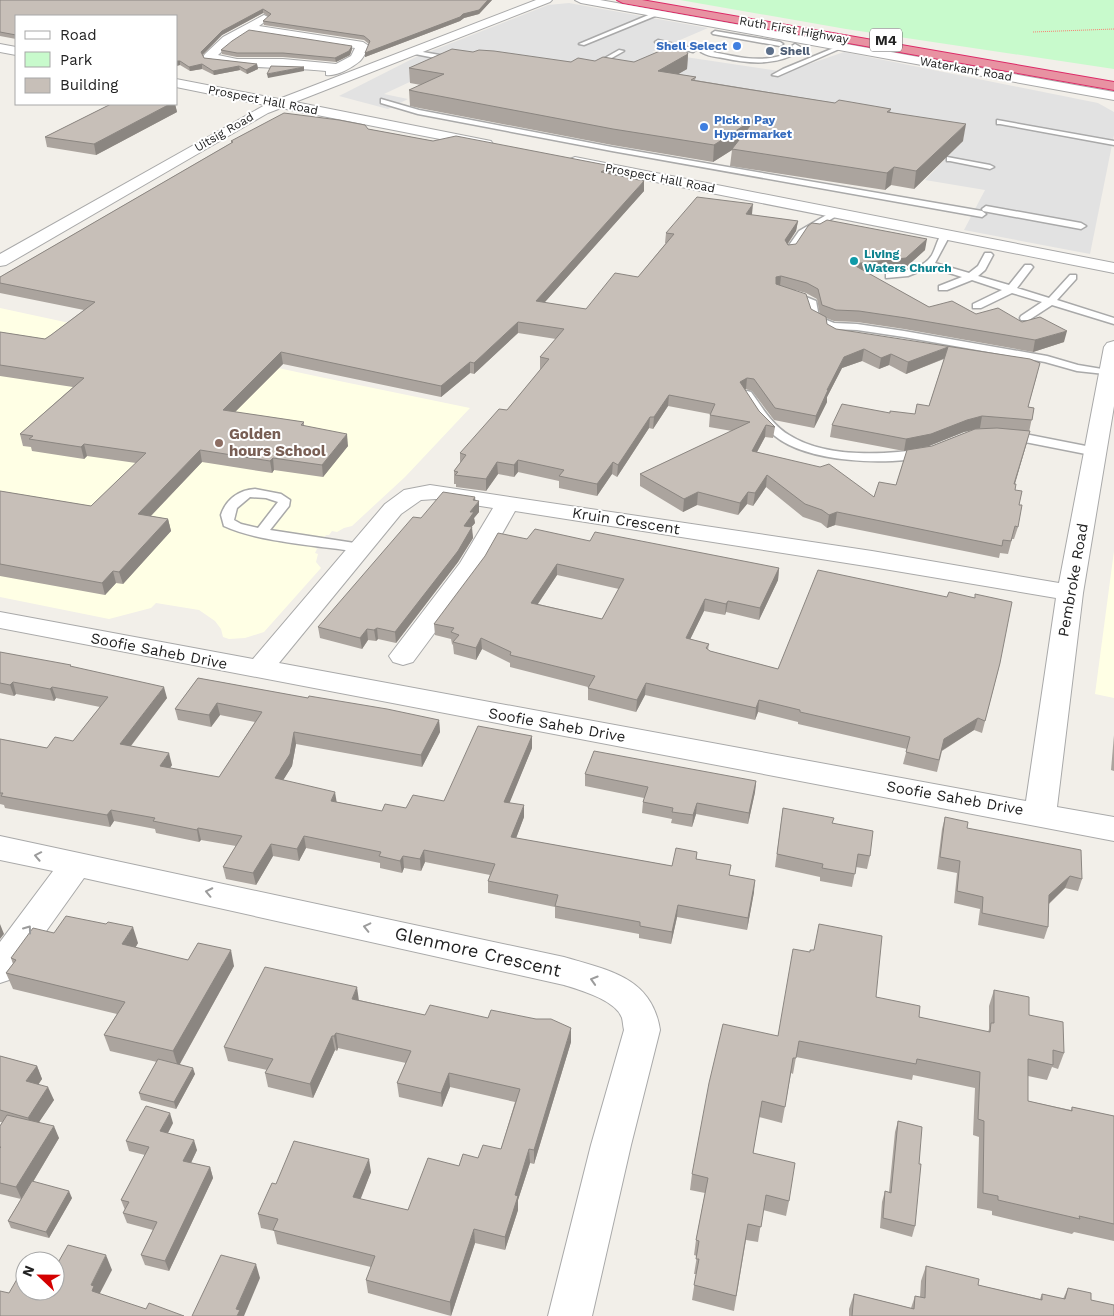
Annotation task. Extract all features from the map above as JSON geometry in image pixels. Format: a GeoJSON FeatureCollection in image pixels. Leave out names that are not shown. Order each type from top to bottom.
{"type":"FeatureCollection","features":[{"type":"Feature","properties":{"kind":"highway","name":"Ruth First Highway"},"geometry":{"type":"LineString","coordinates":[[623,0],[1114,86]]}},
{"type":"Feature","properties":{"kind":"highway","name":"Ruth First Highway"},"geometry":{"type":"LineString","coordinates":[[658,0],[1114,78]]}},
{"type":"Feature","properties":{"kind":"highway"},"geometry":{"type":"LineString","coordinates":[[870,37],[1096,70]]}},
{"type":"Feature","properties":{"kind":"street","name":"Uitsig Road"},"geometry":{"type":"LineString","coordinates":[[0,261],[263,110],[412,52],[436,39],[546,0]]}},
{"type":"Feature","properties":{"kind":"street","name":"Waterkant Road"},"geometry":{"type":"LineString","coordinates":[[581,0],[658,13],[780,40],[843,46],[1114,96]]}},
{"type":"Feature","properties":{"kind":"street"},"geometry":{"type":"LineString","coordinates":[[264,18],[227,40],[209,57],[236,63],[283,63],[340,68]]}},
{"type":"Feature","properties":{"kind":"street"},"geometry":{"type":"LineString","coordinates":[[249,28],[363,46],[356,58],[340,68],[293,84]]}},
{"type":"Feature","properties":{"kind":"street"},"geometry":{"type":"LineString","coordinates":[[0,48],[15,51]]}},
{"type":"Feature","properties":{"kind":"street","name":"Prospect Hall Road"},"geometry":{"type":"LineString","coordinates":[[178,83],[279,104],[375,127],[465,140],[503,148]]}},
{"type":"Feature","properties":{"kind":"street"},"geometry":{"type":"LineString","coordinates":[[215,91],[227,86],[248,84],[263,87]]}},
{"type":"Feature","properties":{"kind":"street","name":"Prospect Hall Road"},"geometry":{"type":"LineString","coordinates":[[560,159],[1114,268]]}},
{"type":"Feature","properties":{"kind":"street","name":"Pembroke Road"},"geometry":{"type":"LineString","coordinates":[[1040,814],[1070,593],[1114,347]]}},
{"type":"Feature","properties":{"kind":"street","name":"Kruin Crescent"},"geometry":{"type":"LineString","coordinates":[[259,670],[400,501],[421,492],[436,492],[872,559],[1070,593]]}},
{"type":"Feature","properties":{"kind":"street"},"geometry":{"type":"LineString","coordinates":[[403,656],[470,566],[508,503]]}},
{"type":"Feature","properties":{"kind":"street","name":"Soofie Saheb Drive"},"geometry":{"type":"LineString","coordinates":[[0,620],[1114,829]]}},
{"type":"Feature","properties":{"kind":"street","name":"Glenmore Crescent"},"geometry":{"type":"LineString","coordinates":[[0,848],[564,971],[613,987],[634,1005],[640,1017],[642,1030],[609,1154],[570,1316]]}},
{"type":"Feature","properties":{"kind":"street"},"geometry":{"type":"LineString","coordinates":[[0,969],[76,864]]}},
{"type":"Feature","properties":{"kind":"lane"},"geometry":{"type":"LineString","coordinates":[[582,44],[658,13]]}},
{"type":"Feature","properties":{"kind":"lane"},"geometry":{"type":"LineString","coordinates":[[715,32],[766,41],[780,40]]}},
{"type":"Feature","properties":{"kind":"lane"},"geometry":{"type":"LineString","coordinates":[[658,42],[693,50]]}},
{"type":"Feature","properties":{"kind":"lane"},"geometry":{"type":"LineString","coordinates":[[704,52],[756,61],[769,61],[792,54],[800,49],[795,46]]}},
{"type":"Feature","properties":{"kind":"lane"},"geometry":{"type":"LineString","coordinates":[[776,75],[843,46]]}},
{"type":"Feature","properties":{"kind":"lane"},"geometry":{"type":"LineString","coordinates":[[591,68],[621,51]]}},
{"type":"Feature","properties":{"kind":"lane"},"geometry":{"type":"LineString","coordinates":[[412,52],[445,58]]}},
{"type":"Feature","properties":{"kind":"lane"},"geometry":{"type":"LineString","coordinates":[[792,54],[814,58]]}},
{"type":"Feature","properties":{"kind":"lane"},"geometry":{"type":"LineString","coordinates":[[384,101],[418,112],[612,149],[984,212],[1081,226]]}},
{"type":"Feature","properties":{"kind":"lane"},"geometry":{"type":"LineString","coordinates":[[1000,122],[1114,143]]}},
{"type":"Feature","properties":{"kind":"lane"},"geometry":{"type":"LineString","coordinates":[[444,145],[465,140]]}},
{"type":"Feature","properties":{"kind":"lane"},"geometry":{"type":"LineString","coordinates":[[950,159],[990,167]]}},
{"type":"Feature","properties":{"kind":"lane"},"geometry":{"type":"LineString","coordinates":[[790,250],[802,233],[835,213]]}},
{"type":"Feature","properties":{"kind":"lane"},"geometry":{"type":"LineString","coordinates":[[889,276],[909,273],[929,264],[937,254],[944,235]]}},
{"type":"Feature","properties":{"kind":"lane"},"geometry":{"type":"LineString","coordinates":[[943,288],[971,277],[980,270],[988,256]]}},
{"type":"Feature","properties":{"kind":"lane"},"geometry":{"type":"LineString","coordinates":[[929,264],[1114,321]]}},
{"type":"Feature","properties":{"kind":"lane"},"geometry":{"type":"LineString","coordinates":[[978,306],[1010,289],[1028,267]]}},
{"type":"Feature","properties":{"kind":"lane"},"geometry":{"type":"LineString","coordinates":[[1025,318],[1051,301],[1073,277]]}},
{"type":"Feature","properties":{"kind":"lane"},"geometry":{"type":"LineString","coordinates":[[780,291],[808,300],[812,303],[812,315],[815,319],[833,326],[857,326],[976,346],[1048,359],[1077,368]]}},
{"type":"Feature","properties":{"kind":"lane"},"geometry":{"type":"LineString","coordinates":[[833,326],[830,328],[833,333],[858,339]]}},
{"type":"Feature","properties":{"kind":"lane"},"geometry":{"type":"LineString","coordinates":[[975,358],[1038,367],[1077,368],[1110,373]]}},
{"type":"Feature","properties":{"kind":"lane"},"geometry":{"type":"LineString","coordinates":[[747,394],[783,437],[812,449],[876,457],[924,454],[941,447]]}},
{"type":"Feature","properties":{"kind":"lane"},"geometry":{"type":"LineString","coordinates":[[994,433],[1096,452]]}},
{"type":"Feature","properties":{"kind":"lane"},"geometry":{"type":"LineString","coordinates":[[261,532],[361,548]]}},
{"type":"Feature","properties":{"kind":"path"},"geometry":{"type":"LineString","coordinates":[[1033,32],[1114,29]]}},
{"type":"Feature","properties":{"kind":"shaded area"},"geometry":{"type":"Polygon","coordinates":[[[569,3],[708,28],[652,52],[786,72],[844,52],[1098,103],[1114,112],[1114,135],[1090,254],[964,230],[985,190],[925,180],[963,141],[886,125],[461,58],[384,94],[408,99],[388,109],[339,96],[416,57],[548,5],[569,3]]]}},
{"type":"Feature","properties":{"kind":"shaded area","name":"Golden hours School"},"geometry":{"type":"Polygon","coordinates":[[[0,308],[470,408],[405,477],[352,526],[337,532],[332,531],[329,535],[326,535],[316,548],[315,553],[318,554],[316,562],[321,568],[264,632],[245,638],[229,639],[223,637],[221,629],[215,621],[199,610],[156,603],[151,608],[109,619],[0,597],[0,308]]]}},
{"type":"Feature","properties":{"kind":"shaded area"},"geometry":{"type":"Polygon","coordinates":[[[1114,551],[1114,698],[1095,694],[1114,551]]]}},
{"type":"Feature","properties":{"kind":"green space"},"geometry":{"type":"Polygon","coordinates":[[[680,0],[1114,0],[1114,69],[846,29],[680,0]]]}},
{"type":"Feature","properties":{"kind":"building"},"geometry":{"type":"Polygon","coordinates":[[[0,0],[488,0],[479,10],[463,14],[460,17],[365,53],[370,41],[364,36],[263,21],[271,14],[263,9],[222,31],[201,52],[204,58],[257,64],[246,70],[239,66],[213,71],[202,64],[189,67],[178,61],[178,15],[15,15],[15,35],[0,32],[0,0]]]}},
{"type":"Feature","properties":{"kind":"building"},"geometry":{"type":"Polygon","coordinates":[[[249,30],[352,46],[349,51],[335,58],[283,53],[237,53],[221,50],[249,30]]]}},
{"type":"Feature","properties":{"kind":"building","name":"Pick n Pay Hypermarket"},"geometry":{"type":"Polygon","coordinates":[[[681,42],[688,54],[658,71],[696,77],[691,80],[835,103],[839,100],[891,109],[887,112],[966,124],[916,171],[894,167],[887,173],[732,149],[757,117],[714,145],[613,129],[409,90],[444,74],[409,68],[452,49],[473,52],[479,50],[494,51],[571,62],[578,58],[595,61],[603,57],[634,62],[681,42]]]}},
{"type":"Feature","properties":{"kind":"building"},"geometry":{"type":"Polygon","coordinates":[[[271,66],[304,67],[267,74],[271,66]]]}},
{"type":"Feature","properties":{"kind":"building"},"geometry":{"type":"Polygon","coordinates":[[[109,105],[168,105],[94,144],[45,137],[109,105]]]}},
{"type":"Feature","properties":{"kind":"building"},"geometry":{"type":"Polygon","coordinates":[[[284,113],[339,120],[365,125],[368,129],[433,141],[456,136],[611,166],[601,172],[644,181],[536,301],[586,309],[615,273],[638,277],[674,234],[666,233],[697,197],[753,204],[746,214],[798,221],[785,240],[788,245],[796,244],[812,223],[820,224],[827,220],[927,239],[906,258],[852,264],[929,307],[952,301],[976,314],[998,308],[1022,322],[1040,317],[1067,331],[1035,340],[906,318],[859,311],[836,310],[822,305],[818,289],[807,283],[781,276],[776,277],[776,284],[806,294],[811,309],[826,317],[827,324],[836,329],[1030,359],[1040,363],[1028,407],[1034,408],[1032,420],[982,416],[931,434],[906,439],[832,425],[842,404],[890,413],[890,411],[915,414],[917,404],[929,406],[948,347],[908,362],[891,354],[881,358],[864,349],[844,357],[816,416],[775,408],[754,379],[747,378],[740,382],[759,411],[775,427],[766,425],[752,451],[820,467],[829,464],[874,497],[879,482],[896,485],[907,450],[932,446],[975,429],[997,428],[1030,431],[1014,484],[1016,484],[1015,490],[1022,491],[1019,505],[1022,505],[1018,527],[1015,526],[1011,541],[1003,540],[1002,546],[837,512],[829,515],[822,510],[805,504],[767,475],[755,493],[748,492],[740,503],[698,492],[684,499],[640,474],[750,422],[710,415],[715,404],[669,395],[654,417],[650,417],[618,465],[613,462],[597,484],[559,476],[564,470],[518,460],[514,465],[497,462],[486,479],[455,475],[458,472],[454,471],[466,455],[460,453],[499,409],[507,410],[549,359],[540,357],[564,329],[518,322],[474,363],[470,362],[441,386],[281,352],[223,410],[304,422],[301,425],[347,434],[322,465],[273,458],[270,461],[200,450],[138,514],[168,519],[119,572],[113,571],[102,583],[0,564],[0,491],[91,506],[146,453],[84,444],[81,447],[29,439],[33,436],[20,434],[84,378],[0,365],[0,332],[45,339],[95,302],[0,283],[0,277],[233,142],[231,141],[284,113]]]}},
{"type":"Feature","properties":{"kind":"building"},"geometry":{"type":"Polygon","coordinates":[[[443,492],[475,497],[473,500],[479,501],[470,512],[474,512],[464,526],[472,527],[458,551],[395,632],[377,628],[374,630],[367,629],[360,638],[318,627],[413,517],[421,518],[443,492]]]}},
{"type":"Feature","properties":{"kind":"building"},"geometry":{"type":"Polygon","coordinates":[[[535,529],[590,541],[595,532],[779,568],[760,608],[728,601],[726,604],[705,599],[686,638],[709,644],[706,648],[710,651],[778,669],[818,570],[947,597],[949,592],[975,598],[975,594],[1012,602],[1000,663],[985,721],[978,718],[944,739],[939,760],[906,752],[910,737],[800,712],[800,710],[759,700],[756,708],[646,683],[637,700],[588,688],[595,676],[510,655],[511,652],[481,638],[476,648],[453,642],[459,635],[451,632],[454,628],[434,624],[485,556],[498,533],[527,539],[535,529]],[[557,564],[531,603],[602,619],[624,579],[557,564]]]}},
{"type":"Feature","properties":{"kind":"building"},"geometry":{"type":"Polygon","coordinates":[[[0,652],[71,665],[164,687],[120,744],[169,753],[160,766],[219,777],[262,712],[217,703],[209,715],[175,709],[198,678],[308,698],[309,696],[387,709],[439,720],[421,755],[294,732],[290,754],[275,778],[335,792],[331,801],[382,811],[385,804],[406,808],[413,795],[444,801],[478,726],[532,736],[504,802],[524,805],[511,837],[672,866],[676,848],[697,852],[696,859],[731,865],[729,875],[755,880],[748,918],[678,905],[672,932],[640,926],[640,922],[555,906],[558,895],[488,881],[495,864],[424,850],[420,859],[403,856],[400,861],[379,856],[381,852],[304,836],[297,849],[271,844],[253,873],[223,867],[242,836],[198,828],[197,830],[153,821],[155,818],[111,810],[107,815],[1,796],[3,793],[0,793],[0,739],[47,748],[55,737],[73,741],[108,697],[52,687],[50,689],[13,682],[10,685],[0,683],[0,652]]]}},
{"type":"Feature","properties":{"kind":"building"},"geometry":{"type":"Polygon","coordinates":[[[594,751],[756,781],[749,813],[697,803],[693,815],[672,812],[673,808],[643,802],[648,787],[585,774],[594,751]]]}},
{"type":"Feature","properties":{"kind":"building"},"geometry":{"type":"Polygon","coordinates":[[[783,808],[834,818],[832,823],[873,831],[870,856],[858,854],[855,874],[822,868],[823,864],[777,854],[783,808]]]}},
{"type":"Feature","properties":{"kind":"building"},"geometry":{"type":"Polygon","coordinates":[[[945,817],[968,822],[967,828],[1081,850],[1082,879],[1070,876],[1049,895],[1048,927],[982,913],[983,897],[957,891],[960,861],[940,857],[945,817]]]}},
{"type":"Feature","properties":{"kind":"building"},"geometry":{"type":"Polygon","coordinates":[[[66,916],[133,927],[122,944],[188,960],[198,943],[231,950],[173,1051],[104,1035],[125,1002],[6,973],[16,960],[11,958],[33,928],[54,933],[66,916]]]}},
{"type":"Feature","properties":{"kind":"building"},"geometry":{"type":"Polygon","coordinates":[[[819,924],[882,936],[876,997],[920,1006],[919,1017],[990,1032],[991,1023],[994,1023],[994,990],[1029,997],[1029,1015],[1063,1022],[1064,1053],[1053,1050],[1053,1065],[1028,1059],[1028,1101],[1072,1111],[1072,1107],[1114,1116],[1114,1224],[1079,1216],[1080,1219],[998,1200],[998,1196],[983,1193],[984,1121],[978,1119],[980,1072],[917,1059],[916,1064],[799,1041],[796,1058],[793,1058],[785,1107],[762,1101],[753,1153],[795,1163],[789,1201],[766,1195],[761,1227],[748,1224],[736,1296],[694,1285],[699,1259],[696,1259],[699,1241],[696,1240],[708,1178],[692,1174],[709,1083],[723,1024],[778,1036],[793,949],[810,952],[810,950],[814,950],[819,924]]]}},
{"type":"Feature","properties":{"kind":"building"},"geometry":{"type":"Polygon","coordinates":[[[265,967],[357,987],[352,999],[425,1015],[430,1005],[488,1018],[491,1010],[536,1019],[551,1019],[571,1028],[534,1150],[529,1149],[515,1195],[518,1196],[505,1237],[474,1229],[450,1302],[366,1280],[375,1256],[273,1230],[278,1219],[258,1214],[272,1183],[276,1184],[294,1141],[369,1159],[353,1197],[408,1210],[428,1158],[459,1166],[463,1154],[478,1158],[483,1145],[501,1149],[520,1089],[449,1073],[441,1093],[397,1083],[411,1051],[336,1033],[332,1036],[310,1084],[265,1073],[273,1059],[224,1047],[265,967]]]}},
{"type":"Feature","properties":{"kind":"building"},"geometry":{"type":"Polygon","coordinates":[[[0,1056],[37,1066],[26,1081],[48,1087],[28,1118],[0,1110],[0,1056]]]}},
{"type":"Feature","properties":{"kind":"building"},"geometry":{"type":"Polygon","coordinates":[[[158,1059],[193,1068],[174,1102],[139,1093],[158,1059]]]}},
{"type":"Feature","properties":{"kind":"building"},"geometry":{"type":"Polygon","coordinates":[[[146,1106],[170,1113],[160,1131],[194,1140],[183,1161],[210,1167],[165,1261],[141,1255],[157,1222],[123,1213],[129,1202],[121,1200],[149,1147],[126,1141],[146,1106]]]}},
{"type":"Feature","properties":{"kind":"building"},"geometry":{"type":"Polygon","coordinates":[[[7,1115],[54,1126],[16,1187],[0,1183],[0,1126],[7,1115]]]}},
{"type":"Feature","properties":{"kind":"building"},"geometry":{"type":"Polygon","coordinates":[[[898,1121],[922,1127],[919,1164],[921,1164],[915,1226],[883,1218],[885,1191],[891,1193],[898,1121]]]}},
{"type":"Feature","properties":{"kind":"building"},"geometry":{"type":"Polygon","coordinates":[[[32,1181],[69,1191],[46,1232],[8,1221],[32,1181]]]}},
{"type":"Feature","properties":{"kind":"building"},"geometry":{"type":"Polygon","coordinates":[[[68,1245],[106,1255],[91,1285],[94,1286],[92,1291],[146,1309],[149,1303],[184,1316],[0,1316],[0,1291],[9,1293],[15,1283],[15,1301],[65,1301],[65,1251],[68,1245]]]}},
{"type":"Feature","properties":{"kind":"building"},"geometry":{"type":"Polygon","coordinates":[[[221,1255],[256,1264],[236,1309],[240,1310],[237,1316],[192,1316],[221,1255]]]}},
{"type":"Feature","properties":{"kind":"building"},"geometry":{"type":"Polygon","coordinates":[[[926,1266],[979,1279],[978,1285],[1042,1300],[1042,1294],[1065,1299],[1068,1288],[1091,1293],[1091,1300],[1114,1305],[1114,1316],[852,1316],[854,1294],[914,1309],[915,1296],[925,1298],[926,1266]]]}},
{"type":"Feature","properties":{"kind":"place","name":"Shell Select"},"geometry":{"type":"Point","coordinates":[737,46]}},
{"type":"Feature","properties":{"kind":"place","name":"Shell"},"geometry":{"type":"Point","coordinates":[770,51]}},
{"type":"Feature","properties":{"kind":"place","name":"Pick n Pay Hypermarket"},"geometry":{"type":"Point","coordinates":[704,127]}},
{"type":"Feature","properties":{"kind":"place","name":"Living Waters Church"},"geometry":{"type":"Point","coordinates":[854,261]}},
{"type":"Feature","properties":{"kind":"place","name":"Golden hours School"},"geometry":{"type":"Point","coordinates":[219,443]}}]}
